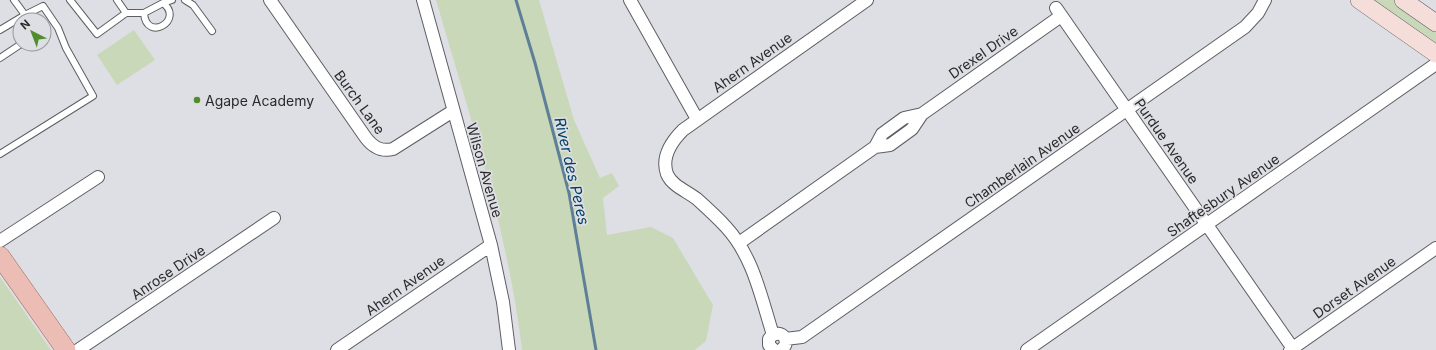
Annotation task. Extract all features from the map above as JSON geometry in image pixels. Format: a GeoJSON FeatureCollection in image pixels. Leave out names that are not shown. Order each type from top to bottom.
{"type":"FeatureCollection","features":[{"type":"Feature","properties":{"kind":"main road"},"geometry":{"type":"LineString","coordinates":[[1358,0],[1436,54]]}},
{"type":"Feature","properties":{"kind":"main road"},"geometry":{"type":"LineString","coordinates":[[1403,0],[1436,23]]}},
{"type":"Feature","properties":{"kind":"main road"},"geometry":{"type":"LineString","coordinates":[[0,256],[66,350]]}},
{"type":"Feature","properties":{"kind":"street","name":"Burch Lane"},"geometry":{"type":"LineString","coordinates":[[270,0],[366,138],[377,148],[382,150],[393,149],[453,111]]}},
{"type":"Feature","properties":{"kind":"street","name":"Wilson Avenue"},"geometry":{"type":"LineString","coordinates":[[423,0],[491,245],[503,302],[509,350]]}},
{"type":"Feature","properties":{"kind":"street"},"geometry":{"type":"LineString","coordinates":[[630,0],[697,119]]}},
{"type":"Feature","properties":{"kind":"street","name":"Chamberlain Avenue"},"geometry":{"type":"LineString","coordinates":[[783,344],[802,337],[1245,27],[1258,13],[1264,0]]}},
{"type":"Feature","properties":{"kind":"street","name":"Ahern Avenue"},"geometry":{"type":"LineString","coordinates":[[739,243],[726,227],[696,199],[675,185],[666,168],[666,158],[670,146],[676,137],[697,119],[861,2]]}},
{"type":"Feature","properties":{"kind":"street","name":"Purdue Avenue"},"geometry":{"type":"LineString","coordinates":[[1058,12],[1292,349]]}},
{"type":"Feature","properties":{"kind":"street","name":"Drexel Drive"},"geometry":{"type":"LineString","coordinates":[[739,243],[875,147],[882,134],[904,118],[922,114],[1058,12]]}},
{"type":"Feature","properties":{"kind":"street","name":"Shaftesbury Avenue"},"geometry":{"type":"LineString","coordinates":[[1027,350],[1436,64]]}},
{"type":"Feature","properties":{"kind":"street"},"geometry":{"type":"LineString","coordinates":[[0,241],[98,177]]}},
{"type":"Feature","properties":{"kind":"street","name":"Anrose Drive"},"geometry":{"type":"LineString","coordinates":[[78,350],[274,218]]}},
{"type":"Feature","properties":{"kind":"street"},"geometry":{"type":"LineString","coordinates":[[739,243],[756,278],[773,335]]}},
{"type":"Feature","properties":{"kind":"street","name":"Ahern Avenue"},"geometry":{"type":"LineString","coordinates":[[337,350],[491,245]]}},
{"type":"Feature","properties":{"kind":"street","name":"Dorset Avenue"},"geometry":{"type":"LineString","coordinates":[[1292,349],[1436,248]]}},
{"type":"Feature","properties":{"kind":"street"},"geometry":{"type":"LineString","coordinates":[[773,350],[769,339],[773,335],[782,334],[783,344]]}},
{"type":"Feature","properties":{"kind":"lane"},"geometry":{"type":"LineString","coordinates":[[14,0],[23,12]]}},
{"type":"Feature","properties":{"kind":"lane"},"geometry":{"type":"LineString","coordinates":[[70,0],[97,34],[126,13],[144,13],[172,0]]}},
{"type":"Feature","properties":{"kind":"lane"},"geometry":{"type":"LineString","coordinates":[[117,0],[126,13]]}},
{"type":"Feature","properties":{"kind":"lane"},"geometry":{"type":"LineString","coordinates":[[185,0],[194,5],[212,31]]}},
{"type":"Feature","properties":{"kind":"lane"},"geometry":{"type":"LineString","coordinates":[[144,13],[144,18],[149,25],[153,27],[161,27],[168,22],[170,18],[169,9],[163,3]]}},
{"type":"Feature","properties":{"kind":"lane"},"geometry":{"type":"LineString","coordinates":[[34,12],[43,6],[47,12]]}},
{"type":"Feature","properties":{"kind":"lane"},"geometry":{"type":"LineString","coordinates":[[0,154],[93,96],[66,48],[58,28],[52,19]]}},
{"type":"Feature","properties":{"kind":"lane"},"geometry":{"type":"LineString","coordinates":[[0,30],[12,24]]}},
{"type":"Feature","properties":{"kind":"lane"},"geometry":{"type":"LineString","coordinates":[[0,58],[12,50]]}},
{"type":"Feature","properties":{"kind":"green space"},"geometry":{"type":"Polygon","coordinates":[[[436,0],[539,0],[574,120],[600,178],[612,173],[619,186],[603,198],[607,235],[651,227],[673,238],[713,305],[706,341],[695,350],[522,350],[516,305],[497,217],[474,130],[436,0]]]}},
{"type":"Feature","properties":{"kind":"green space"},"geometry":{"type":"Polygon","coordinates":[[[1370,0],[1395,0],[1436,29],[1436,46],[1370,0]]]}},
{"type":"Feature","properties":{"kind":"green space"},"geometry":{"type":"Polygon","coordinates":[[[134,30],[155,60],[117,85],[97,55],[134,30]]]}},
{"type":"Feature","properties":{"kind":"green space"},"geometry":{"type":"Polygon","coordinates":[[[0,277],[51,350],[0,350],[0,277]]]}},
{"type":"Feature","properties":{"kind":"waterway","name":"River des Peres"},"geometry":{"type":"LineString","coordinates":[[516,0],[535,63],[569,193],[596,350]]}},
{"type":"Feature","properties":{"kind":"place","name":"Agape Academy"},"geometry":{"type":"Point","coordinates":[197,100]}}]}
